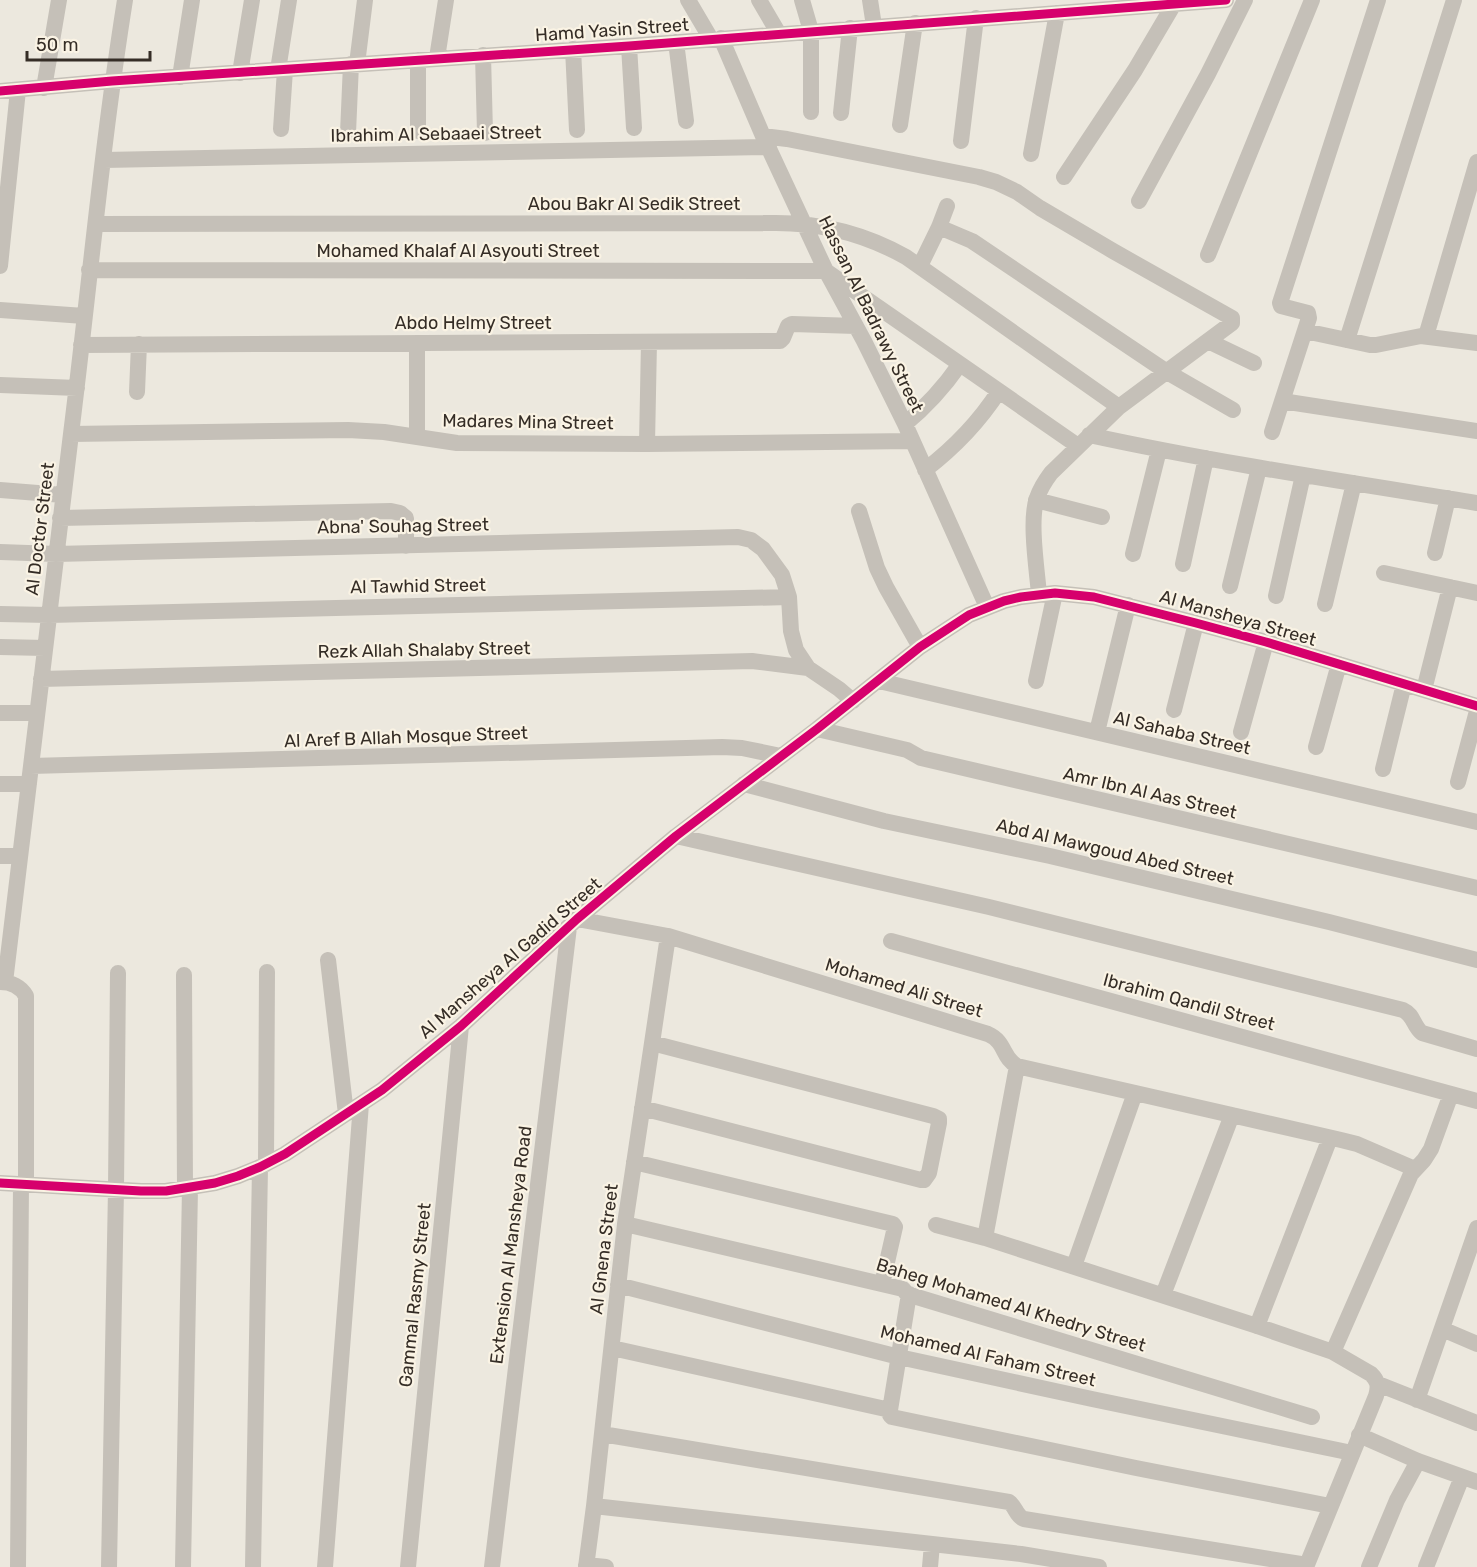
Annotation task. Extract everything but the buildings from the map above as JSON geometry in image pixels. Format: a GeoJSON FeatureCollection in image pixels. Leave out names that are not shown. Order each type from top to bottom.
{"type":"FeatureCollection","features":[{"type":"Feature","properties":{"kind":"street"},"geometry":{"type":"LineString","coordinates":[[44,88],[59,0]]}},
{"type":"Feature","properties":{"kind":"street","name":"Al Doctor Street"},"geometry":{"type":"LineString","coordinates":[[3,982],[31,766],[112,81],[124,0]]}},
{"type":"Feature","properties":{"kind":"street"},"geometry":{"type":"LineString","coordinates":[[180,77],[192,0]]}},
{"type":"Feature","properties":{"kind":"street"},"geometry":{"type":"LineString","coordinates":[[240,73],[252,0]]}},
{"type":"Feature","properties":{"kind":"street"},"geometry":{"type":"LineString","coordinates":[[281,129],[281,70],[290,0]]}},
{"type":"Feature","properties":{"kind":"street"},"geometry":{"type":"LineString","coordinates":[[348,133],[354,64],[365,0]]}},
{"type":"Feature","properties":{"kind":"street"},"geometry":{"type":"LineString","coordinates":[[437,58],[446,0]]}},
{"type":"Feature","properties":{"kind":"street","name":"Hassan Al Badrawy Street"},"geometry":{"type":"LineString","coordinates":[[688,0],[716,39],[826,271],[905,424],[987,607]]}},
{"type":"Feature","properties":{"kind":"street"},"geometry":{"type":"LineString","coordinates":[[759,0],[779,34]]}},
{"type":"Feature","properties":{"kind":"street"},"geometry":{"type":"LineString","coordinates":[[802,0],[811,31],[811,112]]}},
{"type":"Feature","properties":{"kind":"street"},"geometry":{"type":"LineString","coordinates":[[870,0],[874,26]]}},
{"type":"Feature","properties":{"kind":"street","name":"Hamd Yasin Street"},"geometry":{"type":"LineString","coordinates":[[0,92],[112,81],[629,46],[976,18],[1062,8],[1226,0]]}},
{"type":"Feature","properties":{"kind":"street"},"geometry":{"type":"LineString","coordinates":[[1139,201],[1245,0]]}},
{"type":"Feature","properties":{"kind":"street"},"geometry":{"type":"LineString","coordinates":[[1208,255],[1312,0]]}},
{"type":"Feature","properties":{"kind":"street"},"geometry":{"type":"LineString","coordinates":[[1378,0],[1280,303],[1281,306],[1307,323],[1347,340],[1376,345],[1426,336],[1477,343]]}},
{"type":"Feature","properties":{"kind":"street"},"geometry":{"type":"LineString","coordinates":[[1347,340],[1455,0]]}},
{"type":"Feature","properties":{"kind":"street"},"geometry":{"type":"LineString","coordinates":[[1064,177],[1135,70],[1174,4]]}},
{"type":"Feature","properties":{"kind":"street"},"geometry":{"type":"LineString","coordinates":[[1031,154],[1062,8]]}},
{"type":"Feature","properties":{"kind":"street"},"geometry":{"type":"LineString","coordinates":[[961,141],[976,18]]}},
{"type":"Feature","properties":{"kind":"street"},"geometry":{"type":"LineString","coordinates":[[900,125],[915,23]]}},
{"type":"Feature","properties":{"kind":"street"},"geometry":{"type":"LineString","coordinates":[[841,113],[850,28]]}},
{"type":"Feature","properties":{"kind":"street"},"geometry":{"type":"LineString","coordinates":[[676,42],[686,121]]}},
{"type":"Feature","properties":{"kind":"street"},"geometry":{"type":"LineString","coordinates":[[629,46],[634,128]]}},
{"type":"Feature","properties":{"kind":"street"},"geometry":{"type":"LineString","coordinates":[[573,49],[577,130]]}},
{"type":"Feature","properties":{"kind":"street"},"geometry":{"type":"LineString","coordinates":[[483,55],[485,133]]}},
{"type":"Feature","properties":{"kind":"street"},"geometry":{"type":"LineString","coordinates":[[418,60],[418,131]]}},
{"type":"Feature","properties":{"kind":"street"},"geometry":{"type":"LineString","coordinates":[[0,266],[18,90]]}},
{"type":"Feature","properties":{"kind":"street","name":"Ibrahim Al Sebaaei Street"},"geometry":{"type":"LineString","coordinates":[[104,160],[766,141],[832,148],[979,177],[1017,192],[1113,251],[1232,318],[1232,323],[1208,341]]}},
{"type":"Feature","properties":{"kind":"street"},"geometry":{"type":"LineString","coordinates":[[1426,336],[1477,162]]}},
{"type":"Feature","properties":{"kind":"street"},"geometry":{"type":"LineString","coordinates":[[920,266],[947,206]]}},
{"type":"Feature","properties":{"kind":"street","name":"Abou Bakr Al Sedik Street"},"geometry":{"type":"LineString","coordinates":[[96,224],[805,224],[843,231],[887,246],[920,266],[1119,407]]}},
{"type":"Feature","properties":{"kind":"street"},"geometry":{"type":"LineString","coordinates":[[939,227],[972,241],[1167,372],[1233,410]]}},
{"type":"Feature","properties":{"kind":"street","name":"Mohamed Khalaf Al Asyouti Street"},"geometry":{"type":"LineString","coordinates":[[89,270],[826,271]]}},
{"type":"Feature","properties":{"kind":"street"},"geometry":{"type":"LineString","coordinates":[[826,271],[999,391],[1084,440],[1159,450],[1477,503]]}},
{"type":"Feature","properties":{"kind":"street"},"geometry":{"type":"LineString","coordinates":[[0,310],[84,316]]}},
{"type":"Feature","properties":{"kind":"street"},"geometry":{"type":"LineString","coordinates":[[1272,432],[1307,323]]}},
{"type":"Feature","properties":{"kind":"street","name":"Abdo Helmy Street"},"geometry":{"type":"LineString","coordinates":[[81,345],[780,341],[788,326],[792,324],[856,326]]}},
{"type":"Feature","properties":{"kind":"street"},"geometry":{"type":"LineString","coordinates":[[1036,681],[1047,594],[1034,515],[1036,500],[1042,486],[1051,473],[1119,407],[1208,341],[1254,363]]}},
{"type":"Feature","properties":{"kind":"street"},"geometry":{"type":"LineString","coordinates":[[647,444],[649,342]]}},
{"type":"Feature","properties":{"kind":"street"},"geometry":{"type":"LineString","coordinates":[[417,343],[417,437]]}},
{"type":"Feature","properties":{"kind":"street"},"geometry":{"type":"LineString","coordinates":[[137,392],[139,344]]}},
{"type":"Feature","properties":{"kind":"street"},"geometry":{"type":"LineString","coordinates":[[905,424],[935,396],[960,364]]}},
{"type":"Feature","properties":{"kind":"street"},"geometry":{"type":"LineString","coordinates":[[0,385],[76,388]]}},
{"type":"Feature","properties":{"kind":"street"},"geometry":{"type":"LineString","coordinates":[[925,470],[942,457],[973,426],[999,391]]}},
{"type":"Feature","properties":{"kind":"street"},"geometry":{"type":"LineString","coordinates":[[1282,401],[1477,431]]}},
{"type":"Feature","properties":{"kind":"street","name":"Madares Mina Street"},"geometry":{"type":"LineString","coordinates":[[71,434],[348,430],[384,432],[457,443],[647,444],[912,441]]}},
{"type":"Feature","properties":{"kind":"street"},"geometry":{"type":"LineString","coordinates":[[1133,554],[1159,450]]}},
{"type":"Feature","properties":{"kind":"street"},"geometry":{"type":"LineString","coordinates":[[1184,564],[1206,458]]}},
{"type":"Feature","properties":{"kind":"street"},"geometry":{"type":"LineString","coordinates":[[1230,586],[1259,468]]}},
{"type":"Feature","properties":{"kind":"street"},"geometry":{"type":"LineString","coordinates":[[1276,596],[1303,475]]}},
{"type":"Feature","properties":{"kind":"street"},"geometry":{"type":"LineString","coordinates":[[1324,604],[1354,483]]}},
{"type":"Feature","properties":{"kind":"street"},"geometry":{"type":"LineString","coordinates":[[0,490],[63,495]]}},
{"type":"Feature","properties":{"kind":"street"},"geometry":{"type":"LineString","coordinates":[[1435,553],[1448,498]]}},
{"type":"Feature","properties":{"kind":"street"},"geometry":{"type":"LineString","coordinates":[[1036,500],[1102,517]]}},
{"type":"Feature","properties":{"kind":"street"},"geometry":{"type":"LineString","coordinates":[[859,511],[877,568],[920,647]]}},
{"type":"Feature","properties":{"kind":"street"},"geometry":{"type":"LineString","coordinates":[[60,518],[391,512],[400,513],[406,518],[406,546]]}},
{"type":"Feature","properties":{"kind":"street","name":"Abna' Souhag Street"},"geometry":{"type":"LineString","coordinates":[[0,552],[56,554],[738,537],[751,540],[763,549],[782,575],[789,597]]}},
{"type":"Feature","properties":{"kind":"street"},"geometry":{"type":"LineString","coordinates":[[1384,573],[1477,593]]}},
{"type":"Feature","properties":{"kind":"street"},"geometry":{"type":"LineString","coordinates":[[1424,690],[1450,588]]}},
{"type":"Feature","properties":{"kind":"street","name":"Al Mansheya Street"},"geometry":{"type":"LineString","coordinates":[[987,607],[1004,601],[1047,594],[1094,597],[1266,642],[1424,690],[1477,709]]}},
{"type":"Feature","properties":{"kind":"street"},"geometry":{"type":"LineString","coordinates":[[789,597],[789,613],[796,650],[808,668],[853,701]]}},
{"type":"Feature","properties":{"kind":"street","name":"Al Tawhid Street"},"geometry":{"type":"LineString","coordinates":[[0,614],[49,615],[789,597]]}},
{"type":"Feature","properties":{"kind":"street"},"geometry":{"type":"LineString","coordinates":[[1097,732],[1128,605]]}},
{"type":"Feature","properties":{"kind":"street","name":"Al Mansheya Al Gadid Street"},"geometry":{"type":"LineString","coordinates":[[0,1183],[166,1191],[215,1183],[238,1176],[285,1154],[382,1090],[461,1026],[573,923],[676,836],[920,647],[952,625],[987,607]]}},
{"type":"Feature","properties":{"kind":"street"},"geometry":{"type":"LineString","coordinates":[[1174,710],[1196,622]]}},
{"type":"Feature","properties":{"kind":"street"},"geometry":{"type":"LineString","coordinates":[[1241,732],[1266,642]]}},
{"type":"Feature","properties":{"kind":"street"},"geometry":{"type":"LineString","coordinates":[[0,647],[45,648]]}},
{"type":"Feature","properties":{"kind":"street","name":"Rezk Allah Shalaby Street"},"geometry":{"type":"LineString","coordinates":[[41,679],[752,661],[808,668]]}},
{"type":"Feature","properties":{"kind":"street"},"geometry":{"type":"LineString","coordinates":[[1316,747],[1339,664]]}},
{"type":"Feature","properties":{"kind":"street","name":"Al Sahaba Street"},"geometry":{"type":"LineString","coordinates":[[879,681],[1477,822]]}},
{"type":"Feature","properties":{"kind":"street"},"geometry":{"type":"LineString","coordinates":[[1383,769],[1404,684]]}},
{"type":"Feature","properties":{"kind":"street"},"geometry":{"type":"LineString","coordinates":[[1458,782],[1477,709]]}},
{"type":"Feature","properties":{"kind":"street"},"geometry":{"type":"LineString","coordinates":[[0,712],[37,713]]}},
{"type":"Feature","properties":{"kind":"street","name":"Amr Ibn Al Aas Street"},"geometry":{"type":"LineString","coordinates":[[817,729],[907,750],[918,758],[1477,888]]}},
{"type":"Feature","properties":{"kind":"street","name":"Al Aref B Allah Mosque Street"},"geometry":{"type":"LineString","coordinates":[[31,766],[722,747],[742,748],[781,756]]}},
{"type":"Feature","properties":{"kind":"street"},"geometry":{"type":"LineString","coordinates":[[0,784],[28,784]]}},
{"type":"Feature","properties":{"kind":"street","name":"Abd Al Mawgoud Abed Street"},"geometry":{"type":"LineString","coordinates":[[744,784],[884,821],[1062,859],[1477,960]]}},
{"type":"Feature","properties":{"kind":"street"},"geometry":{"type":"LineString","coordinates":[[676,836],[988,907],[1402,1010],[1411,1015],[1417,1029],[1427,1035],[1477,1049]]}},
{"type":"Feature","properties":{"kind":"street"},"geometry":{"type":"LineString","coordinates":[[0,856],[20,856]]}},
{"type":"Feature","properties":{"kind":"street","name":"Mohamed Ali Street"},"geometry":{"type":"LineString","coordinates":[[573,923],[668,936],[988,1034],[1000,1042],[1012,1063],[1017,1066]]}},
{"type":"Feature","properties":{"kind":"street","name":"Extension Al Mansheya Road"},"geometry":{"type":"LineString","coordinates":[[492,1567],[573,923]]}},
{"type":"Feature","properties":{"kind":"street","name":"Al Gnena Street"},"geometry":{"type":"LineString","coordinates":[[586,1566],[625,1224],[668,936]]}},
{"type":"Feature","properties":{"kind":"street","name":"Ibrahim Qandil Street"},"geometry":{"type":"LineString","coordinates":[[891,941],[1477,1101]]}},
{"type":"Feature","properties":{"kind":"street"},"geometry":{"type":"LineString","coordinates":[[328,960],[346,1114]]}},
{"type":"Feature","properties":{"kind":"street"},"geometry":{"type":"LineString","coordinates":[[253,1567],[267,972]]}},
{"type":"Feature","properties":{"kind":"street"},"geometry":{"type":"LineString","coordinates":[[109,1567],[118,973]]}},
{"type":"Feature","properties":{"kind":"street"},"geometry":{"type":"LineString","coordinates":[[183,1567],[187,1188],[184,975]]}},
{"type":"Feature","properties":{"kind":"street"},"geometry":{"type":"LineString","coordinates":[[3,982],[23,991],[26,996],[18,1567]]}},
{"type":"Feature","properties":{"kind":"street","name":"Gammal Rasmy Street"},"geometry":{"type":"LineString","coordinates":[[408,1567],[461,1026]]}},
{"type":"Feature","properties":{"kind":"street"},"geometry":{"type":"LineString","coordinates":[[642,1108],[924,1180],[929,1173],[939,1123],[937,1117],[652,1042]]}},
{"type":"Feature","properties":{"kind":"street"},"geometry":{"type":"LineString","coordinates":[[985,1238],[1017,1066],[1357,1144],[1415,1168]]}},
{"type":"Feature","properties":{"kind":"street"},"geometry":{"type":"LineString","coordinates":[[1074,1266],[1135,1093]]}},
{"type":"Feature","properties":{"kind":"street"},"geometry":{"type":"LineString","coordinates":[[1333,1352],[1411,1174],[1431,1149],[1451,1094]]}},
{"type":"Feature","properties":{"kind":"street"},"geometry":{"type":"LineString","coordinates":[[326,1567],[361,1104]]}},
{"type":"Feature","properties":{"kind":"street"},"geometry":{"type":"LineString","coordinates":[[1163,1296],[1232,1115]]}},
{"type":"Feature","properties":{"kind":"street"},"geometry":{"type":"LineString","coordinates":[[1257,1326],[1330,1138]]}},
{"type":"Feature","properties":{"kind":"street"},"geometry":{"type":"LineString","coordinates":[[634,1162],[893,1224],[895,1227],[882,1284]]}},
{"type":"Feature","properties":{"kind":"street","name":"Baheg Mohamed Al Khedry Street"},"geometry":{"type":"LineString","coordinates":[[625,1224],[904,1289],[909,1294],[1312,1418]]}},
{"type":"Feature","properties":{"kind":"street"},"geometry":{"type":"LineString","coordinates":[[936,1225],[1074,1266],[1333,1352],[1375,1379],[1417,1400],[1477,1423]]}},
{"type":"Feature","properties":{"kind":"street"},"geometry":{"type":"LineString","coordinates":[[1417,1400],[1442,1329],[1472,1257],[1477,1228]]}},
{"type":"Feature","properties":{"kind":"street","name":"Mohamed Al Faham Street"},"geometry":{"type":"LineString","coordinates":[[618,1284],[898,1357],[1352,1453]]}},
{"type":"Feature","properties":{"kind":"street"},"geometry":{"type":"LineString","coordinates":[[909,1294],[890,1410],[890,1415],[895,1419],[1330,1506]]}},
{"type":"Feature","properties":{"kind":"street"},"geometry":{"type":"LineString","coordinates":[[1442,1329],[1477,1344]]}},
{"type":"Feature","properties":{"kind":"street"},"geometry":{"type":"LineString","coordinates":[[612,1348],[890,1410]]}},
{"type":"Feature","properties":{"kind":"street"},"geometry":{"type":"LineString","coordinates":[[602,1434],[1009,1502],[1018,1516],[1024,1519],[1307,1566],[1376,1396],[1375,1379]]}},
{"type":"Feature","properties":{"kind":"street"},"geometry":{"type":"LineString","coordinates":[[1359,1435],[1418,1461],[1470,1480],[1426,1567]]}},
{"type":"Feature","properties":{"kind":"street"},"geometry":{"type":"LineString","coordinates":[[1369,1567],[1397,1500],[1418,1461]]}},
{"type":"Feature","properties":{"kind":"street"},"geometry":{"type":"LineString","coordinates":[[594,1506],[1021,1554],[1099,1567]]}},
{"type":"Feature","properties":{"kind":"street"},"geometry":{"type":"LineString","coordinates":[[930,1567],[932,1544]]}},
{"type":"Feature","properties":{"kind":"street"},"geometry":{"type":"LineString","coordinates":[[586,1566],[606,1567]]}},
{"type":"Feature","properties":{"kind":"cycle path"},"geometry":{"type":"LineString","coordinates":[[0,91],[1226,0]]}},
{"type":"Feature","properties":{"kind":"cycle path"},"geometry":{"type":"LineString","coordinates":[[0,1183],[166,1191],[215,1183],[238,1176],[285,1154],[382,1090],[461,1026],[577,919],[676,836],[920,647],[969,615],[1004,601],[1055,593],[1094,597],[1266,642],[1477,706]]}}]}
